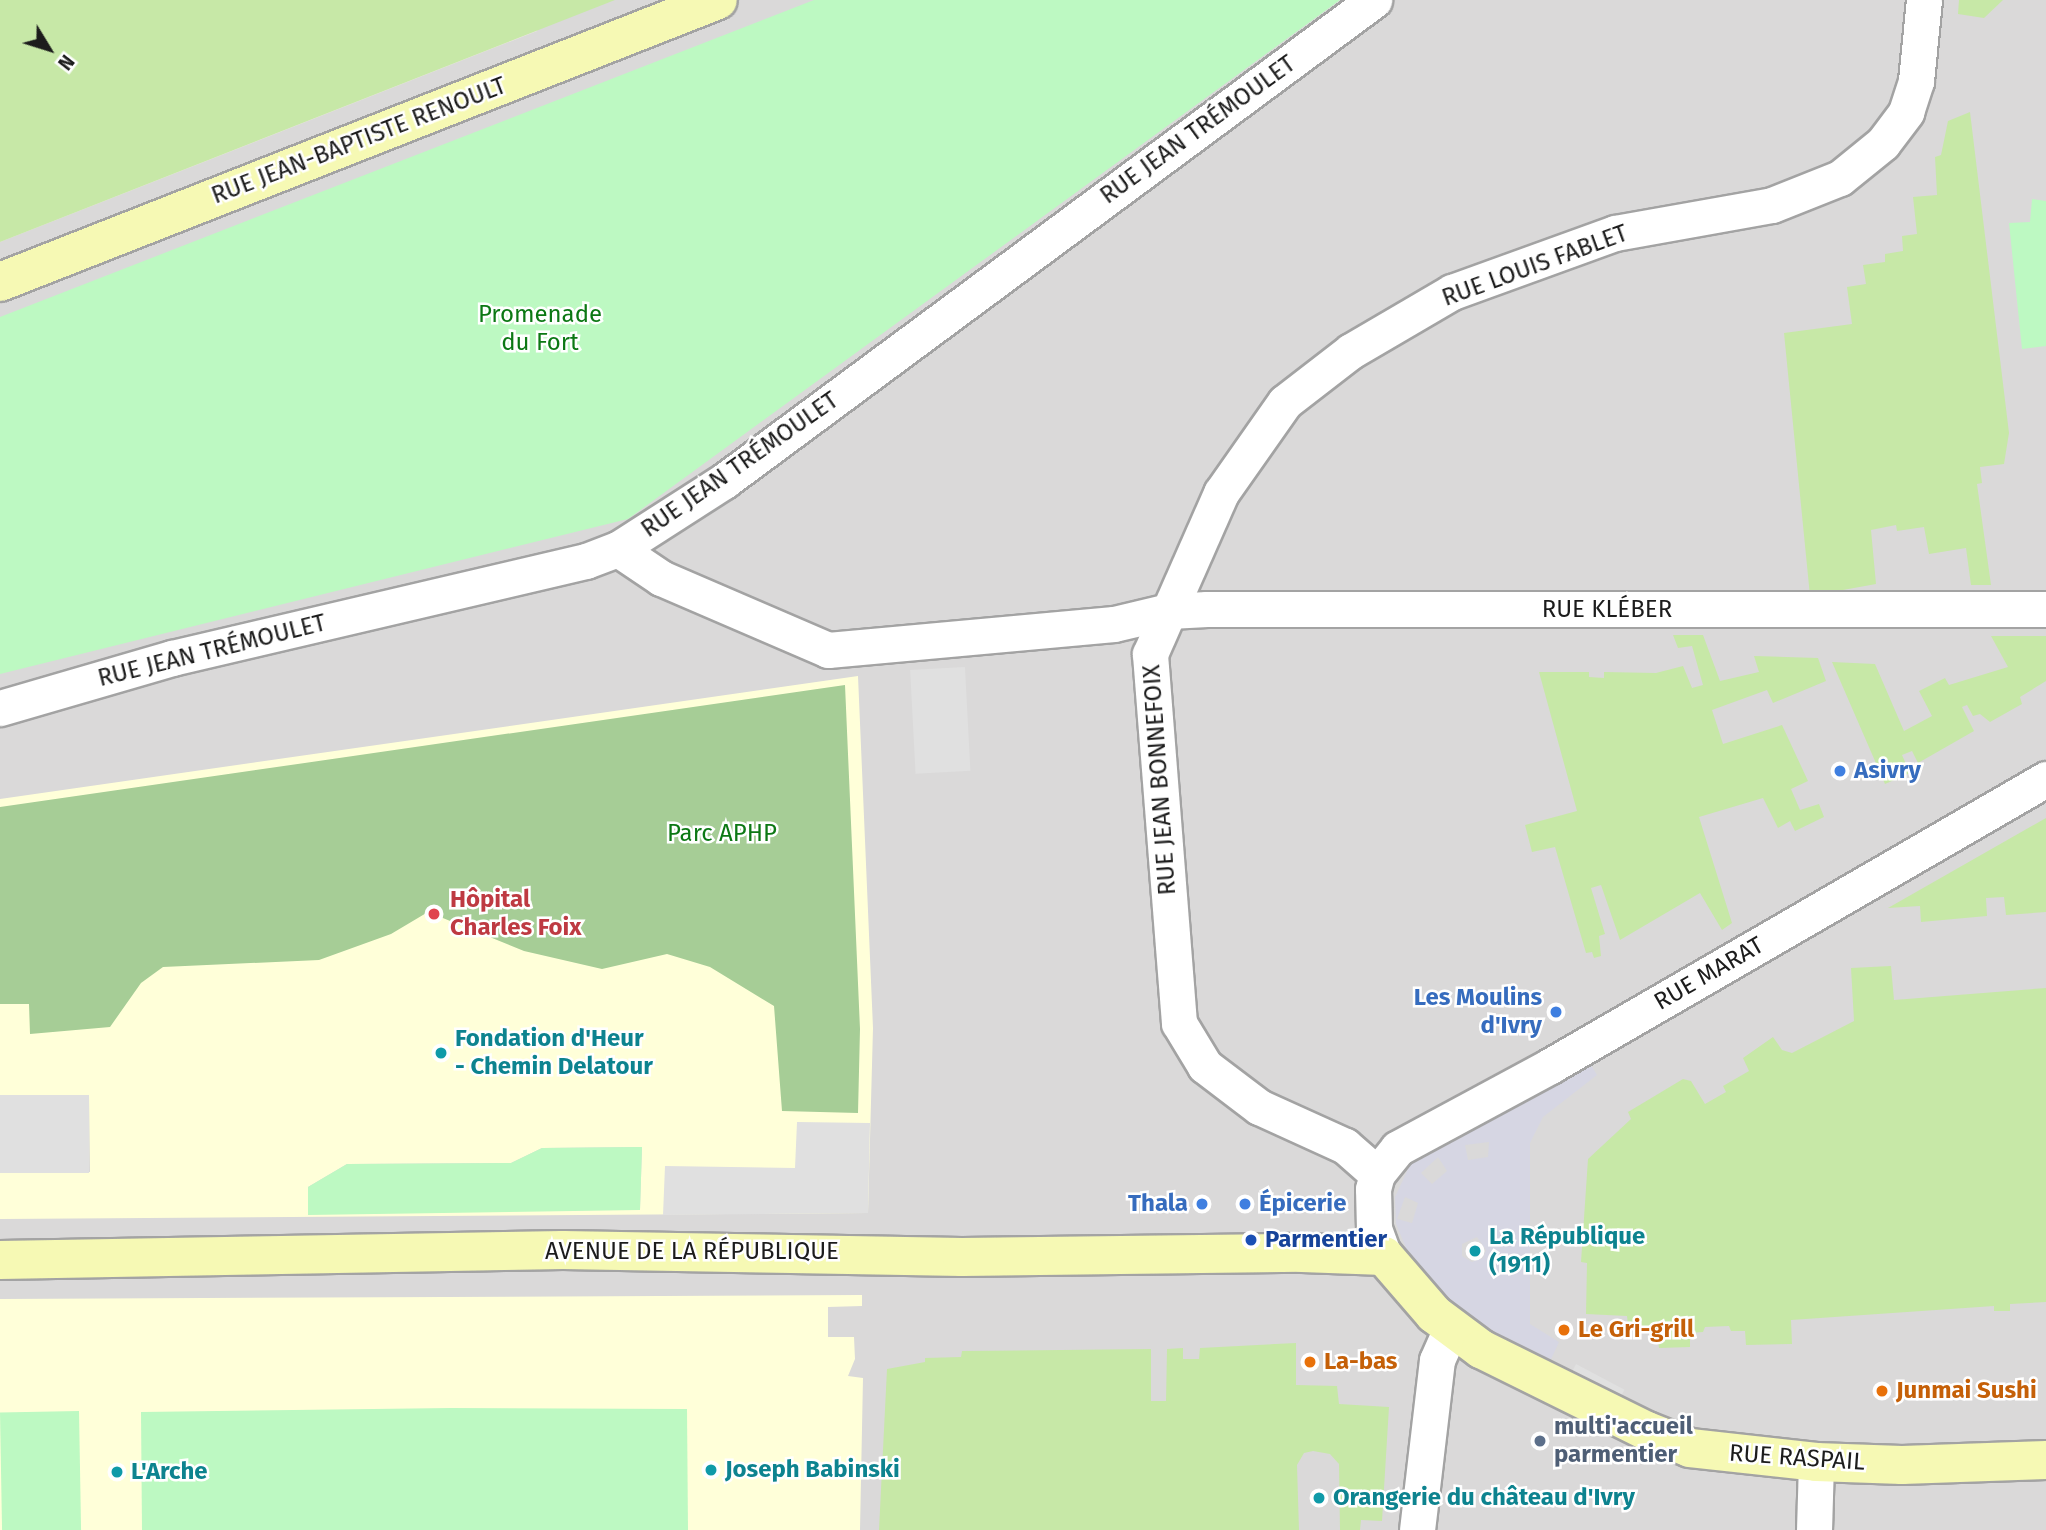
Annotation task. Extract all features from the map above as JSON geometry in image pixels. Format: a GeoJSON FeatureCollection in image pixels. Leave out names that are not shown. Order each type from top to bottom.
{"type":"FeatureCollection","features":[{"type":"Feature","properties":{"kind":"street","name":"RUE JEAN-BAPTISTE RENOULT"},"geometry":{"type":"LineString","coordinates":[[0,282],[718,0]]}},
{"type":"Feature","properties":{"kind":"street","name":"RUE JEAN TRÉMOULET"},"geometry":{"type":"LineString","coordinates":[[0,708],[172,658],[586,561],[618,549],[724,481],[1374,0]]}},
{"type":"Feature","properties":{"kind":"street","name":"RUE LOUIS FABLET"},"geometry":{"type":"LineString","coordinates":[[1169,611],[1221,493],[1285,402],[1351,351],[1452,292],[1615,233],[1772,205],[1840,178],[1883,143],[1906,112],[1916,81],[1924,0]]}},
{"type":"Feature","properties":{"kind":"street"},"geometry":{"type":"LineString","coordinates":[[618,549],[661,578],[828,650],[1114,624],[1169,611]]}},
{"type":"Feature","properties":{"kind":"street","name":"RUE KLÉBER"},"geometry":{"type":"LineString","coordinates":[[1169,611],[2046,610]]}},
{"type":"Feature","properties":{"kind":"street","name":"RUE JEAN BONNEFOIX"},"geometry":{"type":"LineString","coordinates":[[1169,611],[1150,654],[1179,1023],[1205,1066],[1259,1107],[1345,1146],[1377,1174]]}},
{"type":"Feature","properties":{"kind":"street","name":"RUE MARAT"},"geometry":{"type":"LineString","coordinates":[[1377,1174],[1398,1148],[1420,1133],[1550,1066],[2046,779]]}},
{"type":"Feature","properties":{"kind":"street"},"geometry":{"type":"LineString","coordinates":[[1377,1174],[1373,1210],[1384,1256]]}},
{"type":"Feature","properties":{"kind":"street","name":"AVENUE DE LA RÉPUBLIQUE"},"geometry":{"type":"LineString","coordinates":[[0,1260],[563,1250],[962,1257],[1302,1253],[1384,1256]]}},
{"type":"Feature","properties":{"kind":"street","name":"RUE RASPAIL"},"geometry":{"type":"LineString","coordinates":[[1384,1256],[1401,1279],[1451,1329],[1510,1366],[1673,1442],[1710,1452],[1816,1462],[1902,1465],[2046,1460]]}},
{"type":"Feature","properties":{"kind":"street"},"geometry":{"type":"LineString","coordinates":[[1417,1530],[1437,1360],[1451,1329]]}},
{"type":"Feature","properties":{"kind":"street"},"geometry":{"type":"LineString","coordinates":[[1814,1530],[1816,1462]]}},
{"type":"Feature","properties":{"kind":"shaded area"},"geometry":{"type":"Polygon","coordinates":[[[545,0],[2046,0],[2046,1530],[0,1530],[0,242],[537,31],[545,0]]]}},
{"type":"Feature","properties":{"kind":"shaded area"},"geometry":{"type":"Polygon","coordinates":[[[965,667],[970,771],[916,774],[910,670],[965,667]]]}},
{"type":"Feature","properties":{"kind":"shaded area","name":"Hôpital Charles Foix"},"geometry":{"type":"Polygon","coordinates":[[[858,676],[873,1028],[868,1213],[0,1219],[0,1173],[90,1172],[89,1095],[0,1095],[0,799],[858,676]],[[642,1147],[542,1148],[511,1163],[347,1164],[308,1187],[640,1209],[642,1147]]]}},
{"type":"Feature","properties":{"kind":"shaded area"},"geometry":{"type":"Polygon","coordinates":[[[1585,1055],[1597,1075],[1543,1117],[1530,1143],[1530,1324],[1559,1342],[1547,1368],[1519,1353],[1448,1301],[1407,1250],[1396,1224],[1395,1197],[1415,1154],[1585,1055]],[[1489,1142],[1465,1145],[1468,1160],[1488,1157],[1489,1142]],[[1438,1157],[1421,1173],[1432,1184],[1447,1171],[1438,1157]],[[1405,1197],[1397,1219],[1412,1223],[1418,1203],[1405,1197]],[[1477,1237],[1462,1244],[1462,1256],[1472,1262],[1483,1258],[1486,1250],[1477,1237]]]}},
{"type":"Feature","properties":{"kind":"shaded area"},"geometry":{"type":"Polygon","coordinates":[[[0,1095],[89,1095],[89,1173],[0,1173],[0,1095]]]}},
{"type":"Feature","properties":{"kind":"shaded area"},"geometry":{"type":"Polygon","coordinates":[[[797,1122],[870,1123],[868,1213],[663,1215],[665,1166],[795,1168],[797,1122]]]}},
{"type":"Feature","properties":{"kind":"shaded area"},"geometry":{"type":"Polygon","coordinates":[[[862,1295],[862,1306],[828,1307],[828,1337],[854,1337],[855,1359],[848,1376],[863,1378],[860,1530],[0,1530],[0,1299],[862,1295]]]}},
{"type":"Feature","properties":{"kind":"shaded area"},"geometry":{"type":"Polygon","coordinates":[[[1576,1364],[1625,1390],[1616,1406],[1568,1380],[1576,1364]]]}},
{"type":"Feature","properties":{"kind":"green space"},"geometry":{"type":"Polygon","coordinates":[[[0,0],[615,0],[0,242],[0,0]]]}},
{"type":"Feature","properties":{"kind":"green space","name":"Promenade du Fort"},"geometry":{"type":"Polygon","coordinates":[[[814,0],[1340,0],[628,519],[0,674],[0,317],[814,0]]]}},
{"type":"Feature","properties":{"kind":"green space"},"geometry":{"type":"Polygon","coordinates":[[[1959,0],[2003,0],[1984,18],[1958,14],[1959,0]]]}},
{"type":"Feature","properties":{"kind":"green space"},"geometry":{"type":"Polygon","coordinates":[[[1970,112],[2009,433],[2004,464],[1980,467],[1982,483],[1977,484],[1991,585],[1971,585],[1966,548],[1929,554],[1924,527],[1897,531],[1896,525],[1871,530],[1876,584],[1810,596],[1784,333],[1852,324],[1847,287],[1866,284],[1863,265],[1885,262],[1885,254],[1903,251],[1902,236],[1917,234],[1913,197],[1937,195],[1935,157],[1941,155],[1948,121],[1970,112]]]}},
{"type":"Feature","properties":{"kind":"green space"},"geometry":{"type":"Polygon","coordinates":[[[2032,199],[2046,201],[2046,346],[2022,349],[2009,223],[2030,222],[2032,199]]]}},
{"type":"Feature","properties":{"kind":"green space"},"geometry":{"type":"Polygon","coordinates":[[[1673,635],[1703,635],[1720,681],[1759,672],[1754,656],[1818,658],[1826,681],[1773,703],[1767,690],[1712,710],[1723,744],[1782,725],[1808,781],[1791,789],[1800,810],[1819,804],[1824,817],[1795,831],[1790,821],[1778,828],[1763,798],[1699,817],[1732,923],[1722,930],[1700,893],[1620,940],[1601,885],[1591,888],[1605,934],[1599,936],[1601,956],[1594,958],[1592,952],[1586,953],[1555,847],[1532,852],[1525,825],[1577,811],[1539,672],[1589,672],[1589,677],[1604,678],[1604,672],[1656,673],[1683,666],[1692,688],[1703,685],[1692,646],[1678,648],[1673,635]]]}},
{"type":"Feature","properties":{"kind":"green space"},"geometry":{"type":"Polygon","coordinates":[[[1991,636],[2046,636],[2046,681],[2020,697],[2022,704],[1990,722],[1980,714],[1973,716],[1967,705],[1962,707],[1974,731],[1918,763],[1912,751],[1902,755],[1910,773],[1885,784],[1832,662],[1875,664],[1904,731],[1932,716],[1919,691],[1945,678],[1949,685],[2008,667],[1991,636]]]}},
{"type":"Feature","properties":{"kind":"green space","name":"Parc APHP"},"geometry":{"type":"Polygon","coordinates":[[[845,685],[860,1029],[858,1113],[782,1111],[774,1006],[710,967],[667,954],[602,969],[524,951],[428,912],[391,934],[319,960],[163,967],[141,983],[110,1027],[30,1034],[29,1004],[0,1004],[0,807],[845,685]]]}},
{"type":"Feature","properties":{"kind":"green space"},"geometry":{"type":"Polygon","coordinates":[[[2046,818],[2046,912],[2006,915],[2004,897],[1986,898],[1987,916],[1921,922],[1920,906],[1888,908],[2046,818]]]}},
{"type":"Feature","properties":{"kind":"green space"},"geometry":{"type":"Polygon","coordinates":[[[1891,966],[1894,1000],[2046,988],[2046,1302],[2010,1304],[2010,1311],[1994,1311],[1994,1306],[1791,1320],[1792,1344],[1746,1345],[1745,1331],[1731,1331],[1729,1326],[1705,1327],[1703,1332],[1690,1333],[1690,1347],[1659,1348],[1657,1333],[1628,1326],[1627,1316],[1586,1314],[1587,1263],[1581,1262],[1588,1159],[1631,1119],[1628,1112],[1683,1079],[1691,1081],[1705,1104],[1726,1092],[1723,1086],[1749,1071],[1743,1058],[1773,1037],[1782,1050],[1792,1053],[1854,1021],[1851,968],[1891,966]]]}},
{"type":"Feature","properties":{"kind":"green space"},"geometry":{"type":"Polygon","coordinates":[[[642,1147],[640,1210],[308,1215],[308,1187],[347,1164],[511,1163],[542,1148],[642,1147]]]}},
{"type":"Feature","properties":{"kind":"green space"},"geometry":{"type":"Polygon","coordinates":[[[1296,1343],[1296,1385],[1337,1386],[1339,1404],[1389,1407],[1382,1521],[1361,1520],[1360,1530],[1340,1530],[1339,1464],[1330,1454],[1313,1451],[1304,1453],[1297,1465],[1299,1530],[879,1530],[887,1369],[925,1362],[925,1358],[961,1357],[962,1351],[1151,1349],[1151,1401],[1166,1401],[1167,1349],[1183,1348],[1183,1359],[1199,1359],[1200,1348],[1296,1343]]]}},
{"type":"Feature","properties":{"kind":"green space"},"geometry":{"type":"Polygon","coordinates":[[[451,1408],[687,1409],[688,1530],[142,1530],[141,1412],[451,1408]]]}},
{"type":"Feature","properties":{"kind":"green space"},"geometry":{"type":"Polygon","coordinates":[[[79,1411],[81,1530],[2,1530],[0,1412],[79,1411]]]}},
{"type":"Feature","properties":{"kind":"place","name":"Asivry"},"geometry":{"type":"Point","coordinates":[1840,771]}},
{"type":"Feature","properties":{"kind":"place","name":"Hôpital Charles Foix"},"geometry":{"type":"Point","coordinates":[434,914]}},
{"type":"Feature","properties":{"kind":"place","name":"Les Moulins d'Ivry"},"geometry":{"type":"Point","coordinates":[1556,1012]}},
{"type":"Feature","properties":{"kind":"place","name":"Fondation d'Heur - Chemin Delatour"},"geometry":{"type":"Point","coordinates":[441,1053]}},
{"type":"Feature","properties":{"kind":"place","name":"Thala"},"geometry":{"type":"Point","coordinates":[1202,1204]}},
{"type":"Feature","properties":{"kind":"place","name":"Épicerie"},"geometry":{"type":"Point","coordinates":[1245,1204]}},
{"type":"Feature","properties":{"kind":"place","name":"Parmentier"},"geometry":{"type":"Point","coordinates":[1251,1240]}},
{"type":"Feature","properties":{"kind":"place","name":"La République (1911)"},"geometry":{"type":"Point","coordinates":[1475,1251]}},
{"type":"Feature","properties":{"kind":"place","name":"Le Gri-grill"},"geometry":{"type":"Point","coordinates":[1564,1330]}},
{"type":"Feature","properties":{"kind":"place","name":"La-bas"},"geometry":{"type":"Point","coordinates":[1310,1362]}},
{"type":"Feature","properties":{"kind":"place","name":"Junmai Sushi"},"geometry":{"type":"Point","coordinates":[1882,1391]}},
{"type":"Feature","properties":{"kind":"place","name":"multi'accueil parmentier"},"geometry":{"type":"Point","coordinates":[1540,1441]}},
{"type":"Feature","properties":{"kind":"place","name":"Joseph Babinski"},"geometry":{"type":"Point","coordinates":[711,1470]}},
{"type":"Feature","properties":{"kind":"place","name":"L'Arche"},"geometry":{"type":"Point","coordinates":[117,1472]}},
{"type":"Feature","properties":{"kind":"place","name":"Orangerie du château d'Ivry"},"geometry":{"type":"Point","coordinates":[1319,1498]}}]}
